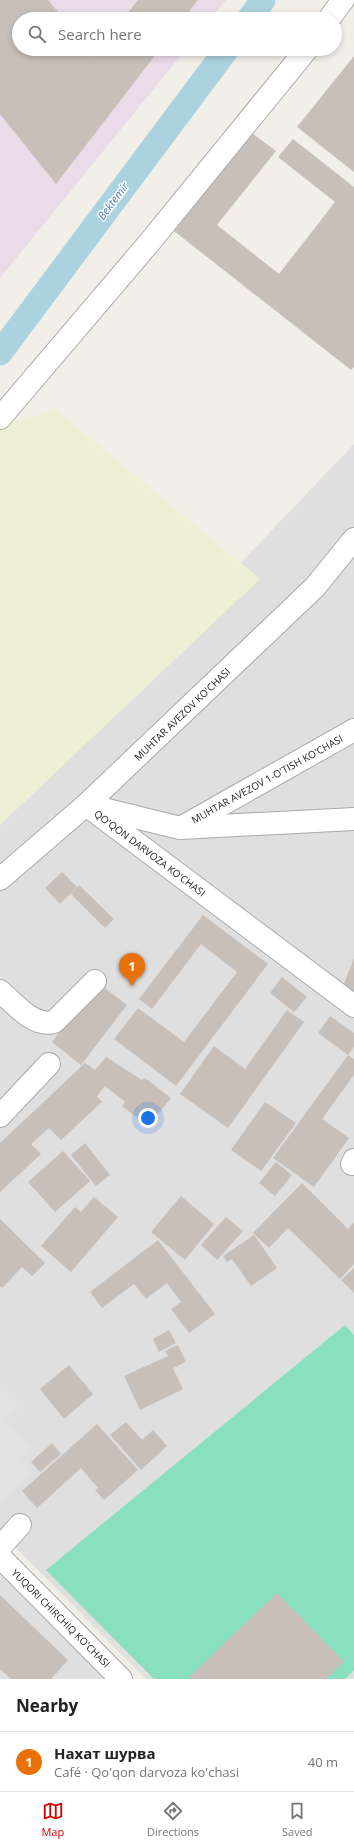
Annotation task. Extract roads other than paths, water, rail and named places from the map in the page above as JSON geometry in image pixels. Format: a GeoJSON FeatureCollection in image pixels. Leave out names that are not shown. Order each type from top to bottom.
{"type":"FeatureCollection","features":[{"type":"Feature","properties":{"kind":"street"},"geometry":{"type":"LineString","coordinates":[[334,12],[343,0]]}},
{"type":"Feature","properties":{"kind":"street"},"geometry":{"type":"LineString","coordinates":[[0,418],[149,243],[301,56]]}},
{"type":"Feature","properties":{"kind":"street","name":"MUHTAR AVEZOV KO'CHASI"},"geometry":{"type":"LineString","coordinates":[[0,879],[86,805],[315,587],[354,539]]}},
{"type":"Feature","properties":{"kind":"street","name":"MUHTAR AVEZOV 1-O'TISH KO'CHASI"},"geometry":{"type":"LineString","coordinates":[[180,828],[354,730]]}},
{"type":"Feature","properties":{"kind":"street","name":"QO'QON DARVOZA KO'CHASI"},"geometry":{"type":"LineString","coordinates":[[86,805],[180,828],[354,819]]}},
{"type":"Feature","properties":{"kind":"street","name":"QO'QON DARVOZA KO'CHASI"},"geometry":{"type":"LineString","coordinates":[[86,805],[354,1006]]}},
{"type":"Feature","properties":{"kind":"street"},"geometry":{"type":"LineString","coordinates":[[0,991],[31,1018],[41,1023],[48,1024],[54,1022],[95,980]]}},
{"type":"Feature","properties":{"kind":"street"},"geometry":{"type":"LineString","coordinates":[[0,1116],[49,1064]]}},
{"type":"Feature","properties":{"kind":"street"},"geometry":{"type":"LineString","coordinates":[[0,1547],[20,1525]]}},
{"type":"Feature","properties":{"kind":"street","name":"YUQORI CHIRCHIQ KO'CHASI"},"geometry":{"type":"LineString","coordinates":[[0,1557],[121,1679]]}},
{"type":"Feature","properties":{"kind":"waterway","name":"Bektemir"},"geometry":{"type":"LineString","coordinates":[[254,12],[263,0]]}},
{"type":"Feature","properties":{"kind":"waterway","name":"Bektemir"},"geometry":{"type":"LineString","coordinates":[[0,353],[222,56]]}},
{"type":"Feature","properties":{"kind":"place","name":"Нахат шурва"},"geometry":{"type":"Point","coordinates":[132,986]}}]}
